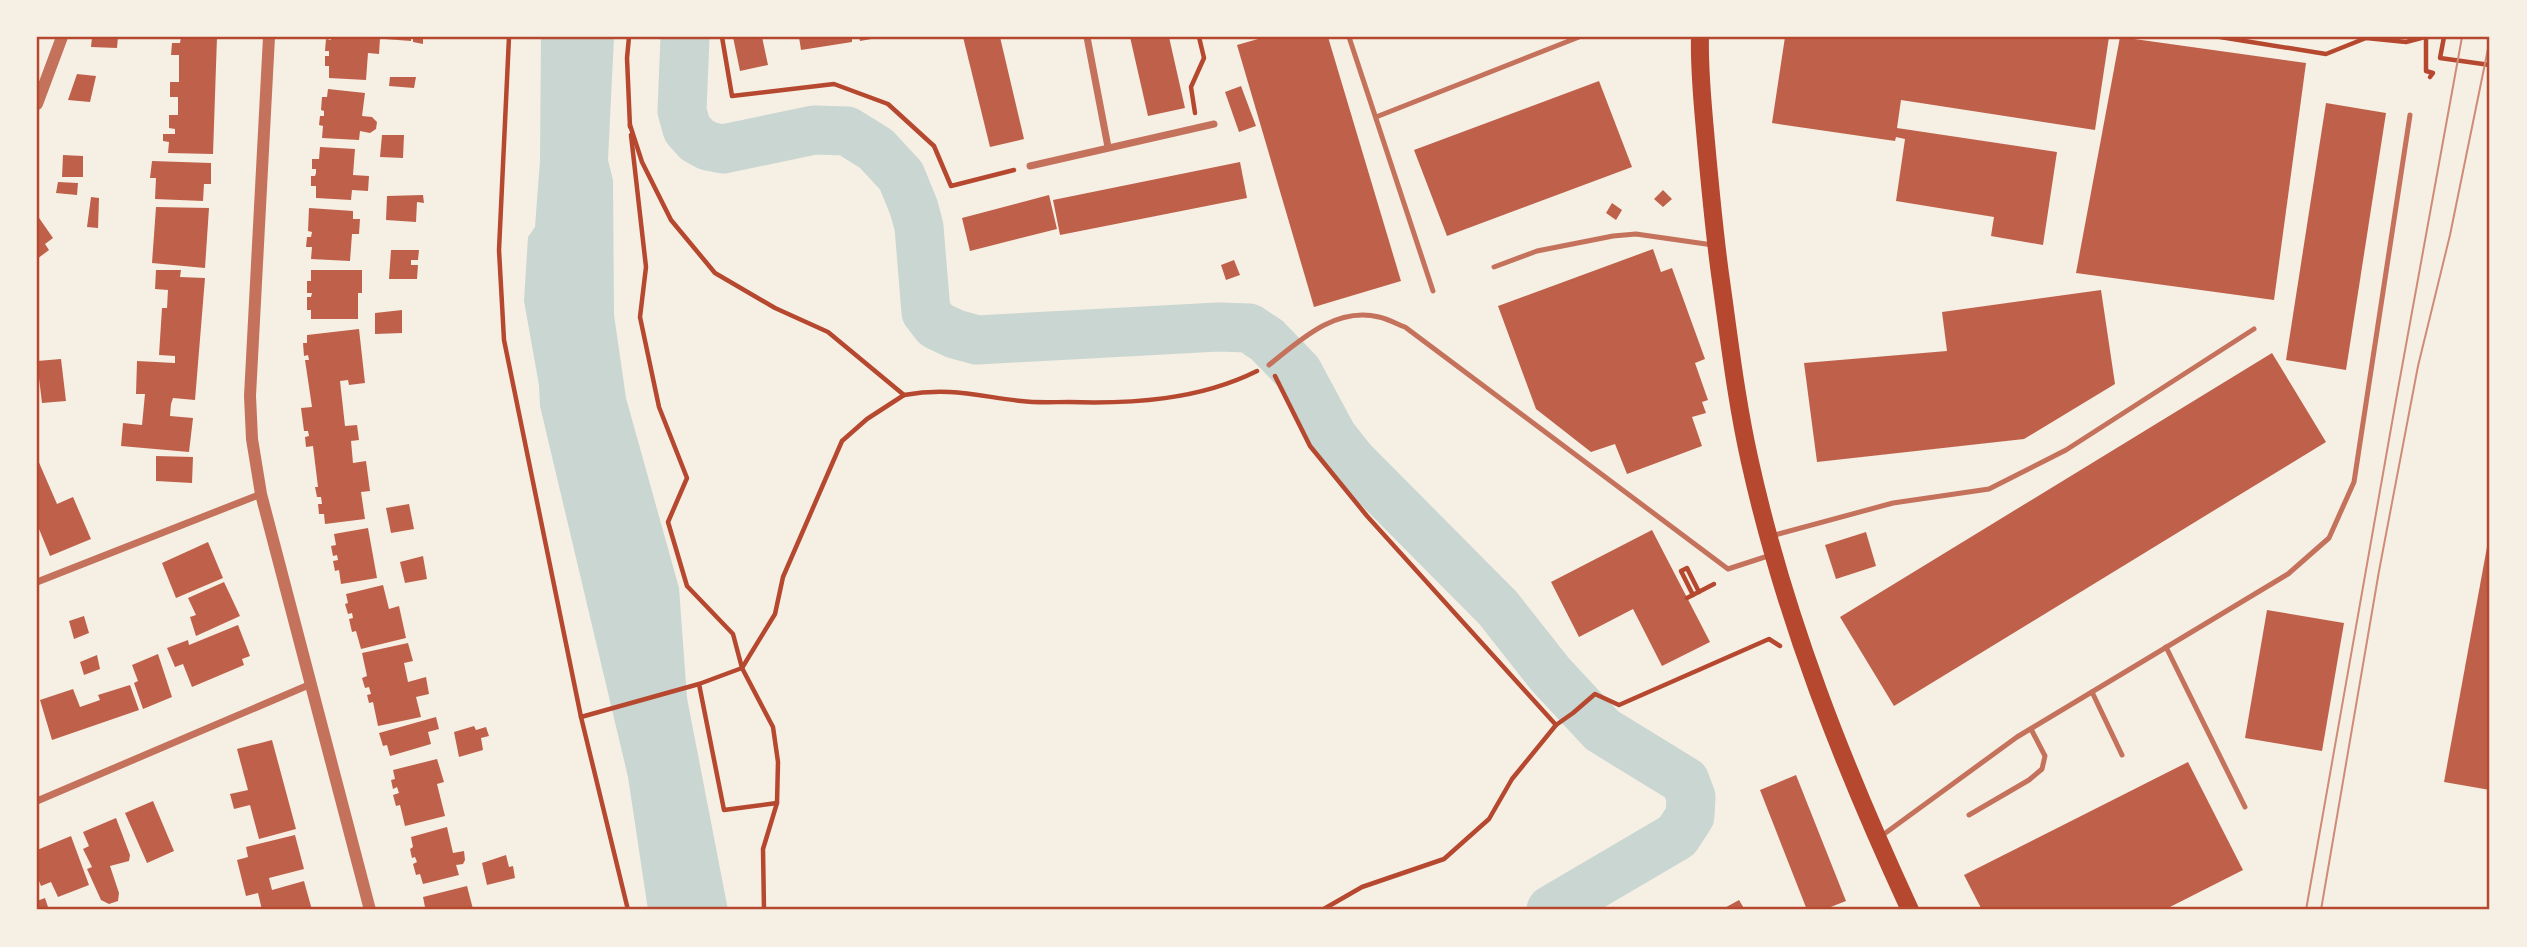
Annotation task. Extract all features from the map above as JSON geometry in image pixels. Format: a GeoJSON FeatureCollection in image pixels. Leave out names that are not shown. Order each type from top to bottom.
{"type":"FeatureCollection","features":[{"type":"Feature","properties":{"kind":"main road"},"geometry":{"type":"LineString","coordinates":[[1700,37],[1701,89],[1716,245],[1749,461],[1770,546],[1805,660],[1829,725],[1910,910]]}},
{"type":"Feature","properties":{"kind":"street"},"geometry":{"type":"LineString","coordinates":[[37,104],[62,37]]}},
{"type":"Feature","properties":{"kind":"street"},"geometry":{"type":"LineString","coordinates":[[270,37],[250,396],[251,439],[261,494],[370,910]]}},
{"type":"Feature","properties":{"kind":"street"},"geometry":{"type":"LineString","coordinates":[[1087,37],[1108,147]]}},
{"type":"Feature","properties":{"kind":"street"},"geometry":{"type":"LineString","coordinates":[[1030,166],[1214,124]]}},
{"type":"Feature","properties":{"kind":"street"},"geometry":{"type":"LineString","coordinates":[[37,582],[261,494]]}},
{"type":"Feature","properties":{"kind":"street"},"geometry":{"type":"LineString","coordinates":[[37,801],[311,684]]}},
{"type":"Feature","properties":{"kind":"lane"},"geometry":{"type":"LineString","coordinates":[[1349,37],[1433,291]]}},
{"type":"Feature","properties":{"kind":"lane"},"geometry":{"type":"LineString","coordinates":[[1376,117],[1579,37]]}},
{"type":"Feature","properties":{"kind":"lane"},"geometry":{"type":"LineString","coordinates":[[1877,839],[2031,729],[2288,574],[2329,538],[2354,482],[2410,115]]}},
{"type":"Feature","properties":{"kind":"lane"},"geometry":{"type":"LineString","coordinates":[[1494,267],[1537,251],[1624,235],[1636,234],[1716,245]]}},
{"type":"Feature","properties":{"kind":"lane"},"geometry":{"type":"LineString","coordinates":[[1269,365],[1320,326],[1346,316],[1378,316],[1405,327],[1728,569],[1770,546],[1894,503],[1989,489],[2066,450],[2254,329]]}},
{"type":"Feature","properties":{"kind":"lane"},"geometry":{"type":"LineString","coordinates":[[2166,647],[2245,807]]}},
{"type":"Feature","properties":{"kind":"lane"},"geometry":{"type":"LineString","coordinates":[[2092,692],[2122,755]]}},
{"type":"Feature","properties":{"kind":"lane"},"geometry":{"type":"LineString","coordinates":[[1969,815],[2029,780],[2042,769],[2045,756],[2031,729]]}},
{"type":"Feature","properties":{"kind":"path"},"geometry":{"type":"LineString","coordinates":[[509,37],[499,250],[504,340],[580,717],[628,910]]}},
{"type":"Feature","properties":{"kind":"path"},"geometry":{"type":"LineString","coordinates":[[629,37],[627,58],[630,125],[646,267],[640,317],[659,407],[687,478],[668,522],[687,586],[733,634],[742,668],[774,727],[778,762],[777,803],[764,849],[764,910]]}},
{"type":"Feature","properties":{"kind":"path"},"geometry":{"type":"LineString","coordinates":[[722,37],[732,96],[834,84],[888,104],[934,146],[951,186],[1030,166]]}},
{"type":"Feature","properties":{"kind":"path"},"geometry":{"type":"LineString","coordinates":[[1198,127],[1191,87],[1204,58],[1199,37]]}},
{"type":"Feature","properties":{"kind":"path"},"geometry":{"type":"LineString","coordinates":[[2220,37],[2326,54],[2366,38],[2406,42],[2425,37],[2426,71],[2433,73],[2431,77]]}},
{"type":"Feature","properties":{"kind":"path"},"geometry":{"type":"LineString","coordinates":[[2444,37],[2440,58],[2490,65]]}},
{"type":"Feature","properties":{"kind":"path"},"geometry":{"type":"LineString","coordinates":[[2472,63],[2474,56]]}},
{"type":"Feature","properties":{"kind":"path"},"geometry":{"type":"LineString","coordinates":[[630,125],[642,162],[671,220],[715,273],[775,307],[828,332],[904,395]]}},
{"type":"Feature","properties":{"kind":"path"},"geometry":{"type":"LineString","coordinates":[[580,717],[699,684],[742,668],[775,614],[783,577],[842,441],[867,419],[904,395],[932,390],[976,393],[1023,401],[1147,401],[1189,395],[1245,377],[1269,365],[1310,446],[1367,516],[1556,724]]}},
{"type":"Feature","properties":{"kind":"path"},"geometry":{"type":"LineString","coordinates":[[1699,592],[1687,568],[1681,571],[1690,597],[1714,584]]}},
{"type":"Feature","properties":{"kind":"path"},"geometry":{"type":"LineString","coordinates":[[1322,910],[1362,887],[1444,859],[1489,819],[1512,779],[1556,724],[1595,694],[1619,705],[1769,639],[1805,660]]}},
{"type":"Feature","properties":{"kind":"path"},"geometry":{"type":"LineString","coordinates":[[699,684],[724,810],[777,803]]}},
{"type":"Feature","properties":{"kind":"shaded area"},"geometry":{"type":"Polygon","coordinates":[[[541,37],[614,37],[608,160],[613,180],[614,315],[626,398],[679,588],[687,698],[728,910],[648,910],[628,777],[540,406],[539,385],[524,301],[528,237],[535,227],[540,161],[541,37]]]}},
{"type":"Feature","properties":{"kind":"building"},"geometry":{"type":"Polygon","coordinates":[[[92,37],[118,37],[117,48],[91,47],[92,37]]]}},
{"type":"Feature","properties":{"kind":"building"},"geometry":{"type":"Polygon","coordinates":[[[181,37],[217,37],[213,154],[168,153],[169,142],[163,141],[163,134],[175,134],[175,129],[169,128],[169,115],[178,115],[178,97],[170,97],[170,82],[179,82],[179,55],[171,55],[172,43],[180,43],[181,37]]]}},
{"type":"Feature","properties":{"kind":"building"},"geometry":{"type":"Polygon","coordinates":[[[331,37],[380,38],[379,54],[368,53],[366,80],[329,78],[329,66],[325,66],[325,56],[329,56],[329,51],[325,51],[326,39],[331,40],[331,37]]]}},
{"type":"Feature","properties":{"kind":"building"},"geometry":{"type":"Polygon","coordinates":[[[411,37],[411,41],[385,39],[411,37]]]}},
{"type":"Feature","properties":{"kind":"building"},"geometry":{"type":"Polygon","coordinates":[[[413,37],[423,37],[423,44],[413,42],[413,37]]]}},
{"type":"Feature","properties":{"kind":"building"},"geometry":{"type":"Polygon","coordinates":[[[733,37],[762,37],[768,65],[740,71],[733,37]]]}},
{"type":"Feature","properties":{"kind":"building"},"geometry":{"type":"Polygon","coordinates":[[[799,37],[852,37],[852,42],[801,50],[799,37]]]}},
{"type":"Feature","properties":{"kind":"building"},"geometry":{"type":"Polygon","coordinates":[[[859,37],[877,37],[877,38],[860,41],[859,37]]]}},
{"type":"Feature","properties":{"kind":"building"},"geometry":{"type":"Polygon","coordinates":[[[963,37],[1000,37],[1024,139],[990,147],[963,37]]]}},
{"type":"Feature","properties":{"kind":"building"},"geometry":{"type":"Polygon","coordinates":[[[1130,37],[1169,37],[1185,108],[1148,116],[1130,37]]]}},
{"type":"Feature","properties":{"kind":"building"},"geometry":{"type":"Polygon","coordinates":[[[1265,37],[1328,37],[1401,281],[1314,307],[1237,45],[1265,37]]]}},
{"type":"Feature","properties":{"kind":"building"},"geometry":{"type":"Polygon","coordinates":[[[1785,37],[2109,37],[2095,130],[1901,100],[1897,128],[2057,152],[2043,245],[1991,236],[1994,217],[1896,201],[1905,139],[1896,137],[1895,141],[1772,123],[1785,37]]]}},
{"type":"Feature","properties":{"kind":"building"},"geometry":{"type":"Polygon","coordinates":[[[2120,37],[2306,63],[2274,300],[2076,273],[2120,37]]]}},
{"type":"Feature","properties":{"kind":"building"},"geometry":{"type":"Polygon","coordinates":[[[77,74],[96,76],[90,102],[68,100],[77,74]]]}},
{"type":"Feature","properties":{"kind":"building"},"geometry":{"type":"Polygon","coordinates":[[[390,77],[416,77],[414,88],[389,86],[390,77]]]}},
{"type":"Feature","properties":{"kind":"building"},"geometry":{"type":"Polygon","coordinates":[[[1599,81],[1632,167],[1447,236],[1414,150],[1599,81]]]}},
{"type":"Feature","properties":{"kind":"building"},"geometry":{"type":"Polygon","coordinates":[[[1241,86],[1256,126],[1239,132],[1225,92],[1241,86]]]}},
{"type":"Feature","properties":{"kind":"building"},"geometry":{"type":"Polygon","coordinates":[[[328,89],[365,93],[362,116],[372,117],[377,122],[376,129],[370,133],[360,131],[359,140],[322,138],[323,126],[319,125],[320,116],[324,116],[324,111],[321,110],[322,97],[327,97],[328,89]]]}},
{"type":"Feature","properties":{"kind":"building"},"geometry":{"type":"Polygon","coordinates":[[[2326,103],[2386,113],[2346,370],[2286,360],[2326,103]]]}},
{"type":"Feature","properties":{"kind":"building"},"geometry":{"type":"Polygon","coordinates":[[[382,135],[404,135],[403,158],[380,157],[382,135]]]}},
{"type":"Feature","properties":{"kind":"building"},"geometry":{"type":"Polygon","coordinates":[[[320,147],[355,149],[353,175],[369,176],[368,191],[352,190],[351,200],[316,198],[316,186],[311,186],[311,176],[316,173],[316,169],[312,169],[312,159],[319,159],[320,147]]]}},
{"type":"Feature","properties":{"kind":"building"},"geometry":{"type":"Polygon","coordinates":[[[63,155],[83,156],[83,177],[62,177],[63,155]]]}},
{"type":"Feature","properties":{"kind":"building"},"geometry":{"type":"Polygon","coordinates":[[[152,161],[211,163],[211,184],[204,184],[203,201],[155,199],[156,178],[150,178],[152,161]]]}},
{"type":"Feature","properties":{"kind":"building"},"geometry":{"type":"Polygon","coordinates":[[[1240,162],[1247,198],[1060,235],[1053,200],[1240,162]]]}},
{"type":"Feature","properties":{"kind":"building"},"geometry":{"type":"Polygon","coordinates":[[[58,182],[78,183],[77,195],[56,193],[58,182]]]}},
{"type":"Feature","properties":{"kind":"building"},"geometry":{"type":"Polygon","coordinates":[[[1663,190],[1672,199],[1663,207],[1654,199],[1663,190]]]}},
{"type":"Feature","properties":{"kind":"building"},"geometry":{"type":"Polygon","coordinates":[[[423,195],[424,203],[417,202],[416,222],[386,220],[387,196],[423,195]]]}},
{"type":"Feature","properties":{"kind":"building"},"geometry":{"type":"Polygon","coordinates":[[[1049,195],[1057,229],[970,251],[962,218],[1049,195]]]}},
{"type":"Feature","properties":{"kind":"building"},"geometry":{"type":"Polygon","coordinates":[[[91,197],[99,198],[98,228],[87,227],[91,197]]]}},
{"type":"Feature","properties":{"kind":"building"},"geometry":{"type":"Polygon","coordinates":[[[1612,203],[1622,210],[1616,220],[1606,213],[1612,203]]]}},
{"type":"Feature","properties":{"kind":"building"},"geometry":{"type":"Polygon","coordinates":[[[156,207],[209,208],[205,268],[152,263],[156,207]]]}},
{"type":"Feature","properties":{"kind":"building"},"geometry":{"type":"Polygon","coordinates":[[[309,208],[353,211],[353,219],[360,219],[359,234],[352,234],[350,261],[311,259],[312,247],[306,247],[307,237],[311,237],[312,232],[308,231],[309,208]]]}},
{"type":"Feature","properties":{"kind":"building"},"geometry":{"type":"Polygon","coordinates":[[[37,215],[53,238],[45,244],[49,250],[37,259],[37,215]]]}},
{"type":"Feature","properties":{"kind":"building"},"geometry":{"type":"Polygon","coordinates":[[[1653,249],[1661,272],[1672,268],[1705,359],[1695,363],[1708,400],[1702,402],[1706,413],[1692,417],[1702,446],[1627,474],[1615,444],[1591,452],[1536,409],[1498,306],[1653,249]]]}},
{"type":"Feature","properties":{"kind":"building"},"geometry":{"type":"Polygon","coordinates":[[[391,250],[419,250],[418,260],[411,260],[411,265],[418,265],[417,279],[389,279],[391,250]]]}},
{"type":"Feature","properties":{"kind":"building"},"geometry":{"type":"Polygon","coordinates":[[[1234,260],[1240,275],[1226,280],[1221,265],[1234,260]]]}},
{"type":"Feature","properties":{"kind":"building"},"geometry":{"type":"Polygon","coordinates":[[[156,270],[181,270],[180,277],[205,278],[195,400],[173,398],[171,404],[170,416],[193,418],[189,452],[121,446],[123,423],[142,425],[145,394],[136,394],[137,361],[175,363],[175,356],[159,355],[162,308],[167,308],[168,290],[155,289],[156,270]]]}},
{"type":"Feature","properties":{"kind":"building"},"geometry":{"type":"Polygon","coordinates":[[[311,270],[362,270],[362,293],[358,293],[358,319],[311,319],[311,310],[307,310],[307,297],[311,297],[312,293],[307,293],[307,281],[311,281],[311,270]]]}},
{"type":"Feature","properties":{"kind":"building"},"geometry":{"type":"Polygon","coordinates":[[[2101,290],[2115,384],[2024,439],[1817,462],[1804,363],[1947,351],[1942,312],[2101,290]]]}},
{"type":"Feature","properties":{"kind":"building"},"geometry":{"type":"Polygon","coordinates":[[[402,310],[402,333],[375,334],[375,313],[402,310]]]}},
{"type":"Feature","properties":{"kind":"building"},"geometry":{"type":"Polygon","coordinates":[[[359,329],[365,383],[349,385],[348,380],[340,381],[345,426],[357,425],[359,440],[351,441],[353,463],[366,461],[370,491],[361,492],[365,519],[325,524],[324,514],[319,514],[318,504],[322,504],[315,487],[318,487],[313,446],[306,447],[305,437],[309,436],[308,431],[304,431],[301,408],[312,407],[305,360],[309,360],[308,355],[304,356],[303,343],[307,343],[307,335],[359,329]]]}},
{"type":"Feature","properties":{"kind":"building"},"geometry":{"type":"Polygon","coordinates":[[[2272,353],[2326,442],[1894,706],[1840,617],[2272,353]]]}},
{"type":"Feature","properties":{"kind":"building"},"geometry":{"type":"Polygon","coordinates":[[[61,359],[66,401],[42,403],[37,361],[61,359]]]}},
{"type":"Feature","properties":{"kind":"building"},"geometry":{"type":"Polygon","coordinates":[[[156,456],[193,457],[192,483],[156,481],[156,456]]]}},
{"type":"Feature","properties":{"kind":"building"},"geometry":{"type":"Polygon","coordinates":[[[37,458],[57,504],[73,497],[91,539],[50,556],[37,524],[37,458]]]}},
{"type":"Feature","properties":{"kind":"building"},"geometry":{"type":"Polygon","coordinates":[[[409,504],[414,529],[391,533],[386,508],[409,504]]]}},
{"type":"Feature","properties":{"kind":"building"},"geometry":{"type":"Polygon","coordinates":[[[368,528],[377,578],[341,584],[339,570],[335,571],[333,561],[338,560],[337,555],[333,556],[331,546],[336,545],[334,534],[368,528]]]}},
{"type":"Feature","properties":{"kind":"building"},"geometry":{"type":"Polygon","coordinates":[[[1652,530],[1710,642],[1662,666],[1633,609],[1579,637],[1551,582],[1652,530]]]}},
{"type":"Feature","properties":{"kind":"building"},"geometry":{"type":"Polygon","coordinates":[[[1866,532],[1876,566],[1836,579],[1825,545],[1866,532]]]}},
{"type":"Feature","properties":{"kind":"building"},"geometry":{"type":"Polygon","coordinates":[[[2490,537],[2490,790],[2444,782],[2490,537]]]}},
{"type":"Feature","properties":{"kind":"building"},"geometry":{"type":"Polygon","coordinates":[[[208,542],[223,578],[176,598],[162,563],[208,542]]]}},
{"type":"Feature","properties":{"kind":"building"},"geometry":{"type":"Polygon","coordinates":[[[423,556],[427,579],[405,583],[400,562],[423,556]]]}},
{"type":"Feature","properties":{"kind":"building"},"geometry":{"type":"Polygon","coordinates":[[[224,582],[240,616],[196,636],[190,617],[196,615],[188,598],[224,582]]]}},
{"type":"Feature","properties":{"kind":"building"},"geometry":{"type":"Polygon","coordinates":[[[383,585],[389,609],[399,606],[406,638],[361,649],[356,631],[352,632],[349,619],[353,618],[352,613],[348,614],[345,604],[348,603],[346,594],[383,585]]]}},
{"type":"Feature","properties":{"kind":"building"},"geometry":{"type":"Polygon","coordinates":[[[2267,610],[2344,623],[2322,751],[2245,738],[2267,610]]]}},
{"type":"Feature","properties":{"kind":"building"},"geometry":{"type":"Polygon","coordinates":[[[84,616],[89,633],[74,639],[69,621],[84,616]]]}},
{"type":"Feature","properties":{"kind":"building"},"geometry":{"type":"Polygon","coordinates":[[[238,625],[250,656],[242,659],[244,665],[192,687],[183,664],[175,667],[167,648],[188,640],[189,645],[238,625]]]}},
{"type":"Feature","properties":{"kind":"building"},"geometry":{"type":"Polygon","coordinates":[[[408,643],[413,661],[404,663],[408,682],[426,677],[429,694],[416,697],[421,717],[378,726],[373,702],[369,703],[367,695],[371,694],[369,687],[365,688],[362,678],[367,676],[362,653],[408,643]]]}},
{"type":"Feature","properties":{"kind":"building"},"geometry":{"type":"Polygon","coordinates":[[[158,654],[172,697],[143,709],[134,683],[138,681],[132,665],[158,654]]]}},
{"type":"Feature","properties":{"kind":"building"},"geometry":{"type":"Polygon","coordinates":[[[97,655],[100,669],[84,675],[80,662],[97,655]]]}},
{"type":"Feature","properties":{"kind":"building"},"geometry":{"type":"Polygon","coordinates":[[[130,685],[139,710],[52,740],[40,700],[73,689],[80,707],[100,700],[98,695],[130,685]]]}},
{"type":"Feature","properties":{"kind":"building"},"geometry":{"type":"Polygon","coordinates":[[[436,717],[439,729],[428,732],[431,744],[390,756],[387,745],[383,746],[379,733],[436,717]]]}},
{"type":"Feature","properties":{"kind":"building"},"geometry":{"type":"Polygon","coordinates":[[[474,726],[476,730],[486,727],[489,736],[481,738],[483,750],[459,757],[454,732],[474,726]]]}},
{"type":"Feature","properties":{"kind":"building"},"geometry":{"type":"Polygon","coordinates":[[[272,740],[296,829],[259,839],[250,805],[234,809],[230,794],[248,790],[237,749],[272,740]]]}},
{"type":"Feature","properties":{"kind":"building"},"geometry":{"type":"Polygon","coordinates":[[[437,759],[444,782],[437,784],[445,816],[405,826],[400,805],[396,806],[393,795],[399,793],[397,787],[393,789],[393,770],[437,759]]]}},
{"type":"Feature","properties":{"kind":"building"},"geometry":{"type":"Polygon","coordinates":[[[2188,762],[2243,870],[2164,910],[1982,910],[1964,875],[2188,762]]]}},
{"type":"Feature","properties":{"kind":"building"},"geometry":{"type":"Polygon","coordinates":[[[1796,775],[1846,901],[1823,910],[1807,910],[1760,790],[1796,775]]]}},
{"type":"Feature","properties":{"kind":"building"},"geometry":{"type":"Polygon","coordinates":[[[153,801],[174,851],[147,863],[125,813],[153,801]]]}},
{"type":"Feature","properties":{"kind":"building"},"geometry":{"type":"Polygon","coordinates":[[[116,818],[130,855],[129,861],[110,866],[119,893],[118,901],[109,904],[101,900],[87,869],[92,867],[83,849],[89,846],[83,832],[116,818]]]}},
{"type":"Feature","properties":{"kind":"building"},"geometry":{"type":"Polygon","coordinates":[[[447,827],[453,853],[464,851],[463,864],[456,865],[459,875],[423,884],[420,874],[416,875],[413,864],[417,862],[415,857],[412,858],[411,837],[447,827]]]}},
{"type":"Feature","properties":{"kind":"building"},"geometry":{"type":"Polygon","coordinates":[[[295,835],[304,869],[269,878],[272,890],[304,881],[312,910],[262,910],[258,893],[246,896],[237,860],[248,857],[246,847],[295,835]]]}},
{"type":"Feature","properties":{"kind":"building"},"geometry":{"type":"Polygon","coordinates":[[[71,836],[89,885],[58,897],[51,882],[41,886],[37,876],[37,850],[71,836]]]}},
{"type":"Feature","properties":{"kind":"building"},"geometry":{"type":"Polygon","coordinates":[[[506,855],[509,867],[513,866],[515,878],[487,885],[482,863],[506,855]]]}},
{"type":"Feature","properties":{"kind":"building"},"geometry":{"type":"Polygon","coordinates":[[[467,886],[473,909],[423,910],[423,897],[467,886]]]}},
{"type":"Feature","properties":{"kind":"building"},"geometry":{"type":"Polygon","coordinates":[[[45,898],[49,910],[39,910],[37,901],[45,898]]]}},
{"type":"Feature","properties":{"kind":"building"},"geometry":{"type":"Polygon","coordinates":[[[1739,900],[1745,910],[1721,910],[1739,900]]]}},
{"type":"Feature","properties":{"kind":"waterway"},"geometry":{"type":"LineString","coordinates":[[685,37],[682,111],[687,129],[697,140],[723,149],[814,130],[847,131],[876,149],[901,176],[919,227],[926,312],[936,325],[977,340],[1218,327],[1249,328],[1267,340],[1298,372],[1333,437],[1352,461],[1498,608],[1550,674],[1602,730],[1685,781],[1691,797],[1690,816],[1677,836],[1551,910]]}},
{"type":"Feature","properties":{"kind":"tram line"},"geometry":{"type":"LineString","coordinates":[[2306,910],[2462,37]]}},
{"type":"Feature","properties":{"kind":"tram line"},"geometry":{"type":"LineString","coordinates":[[2321,910],[2379,571],[2418,366],[2450,235],[2490,39]]}}]}
